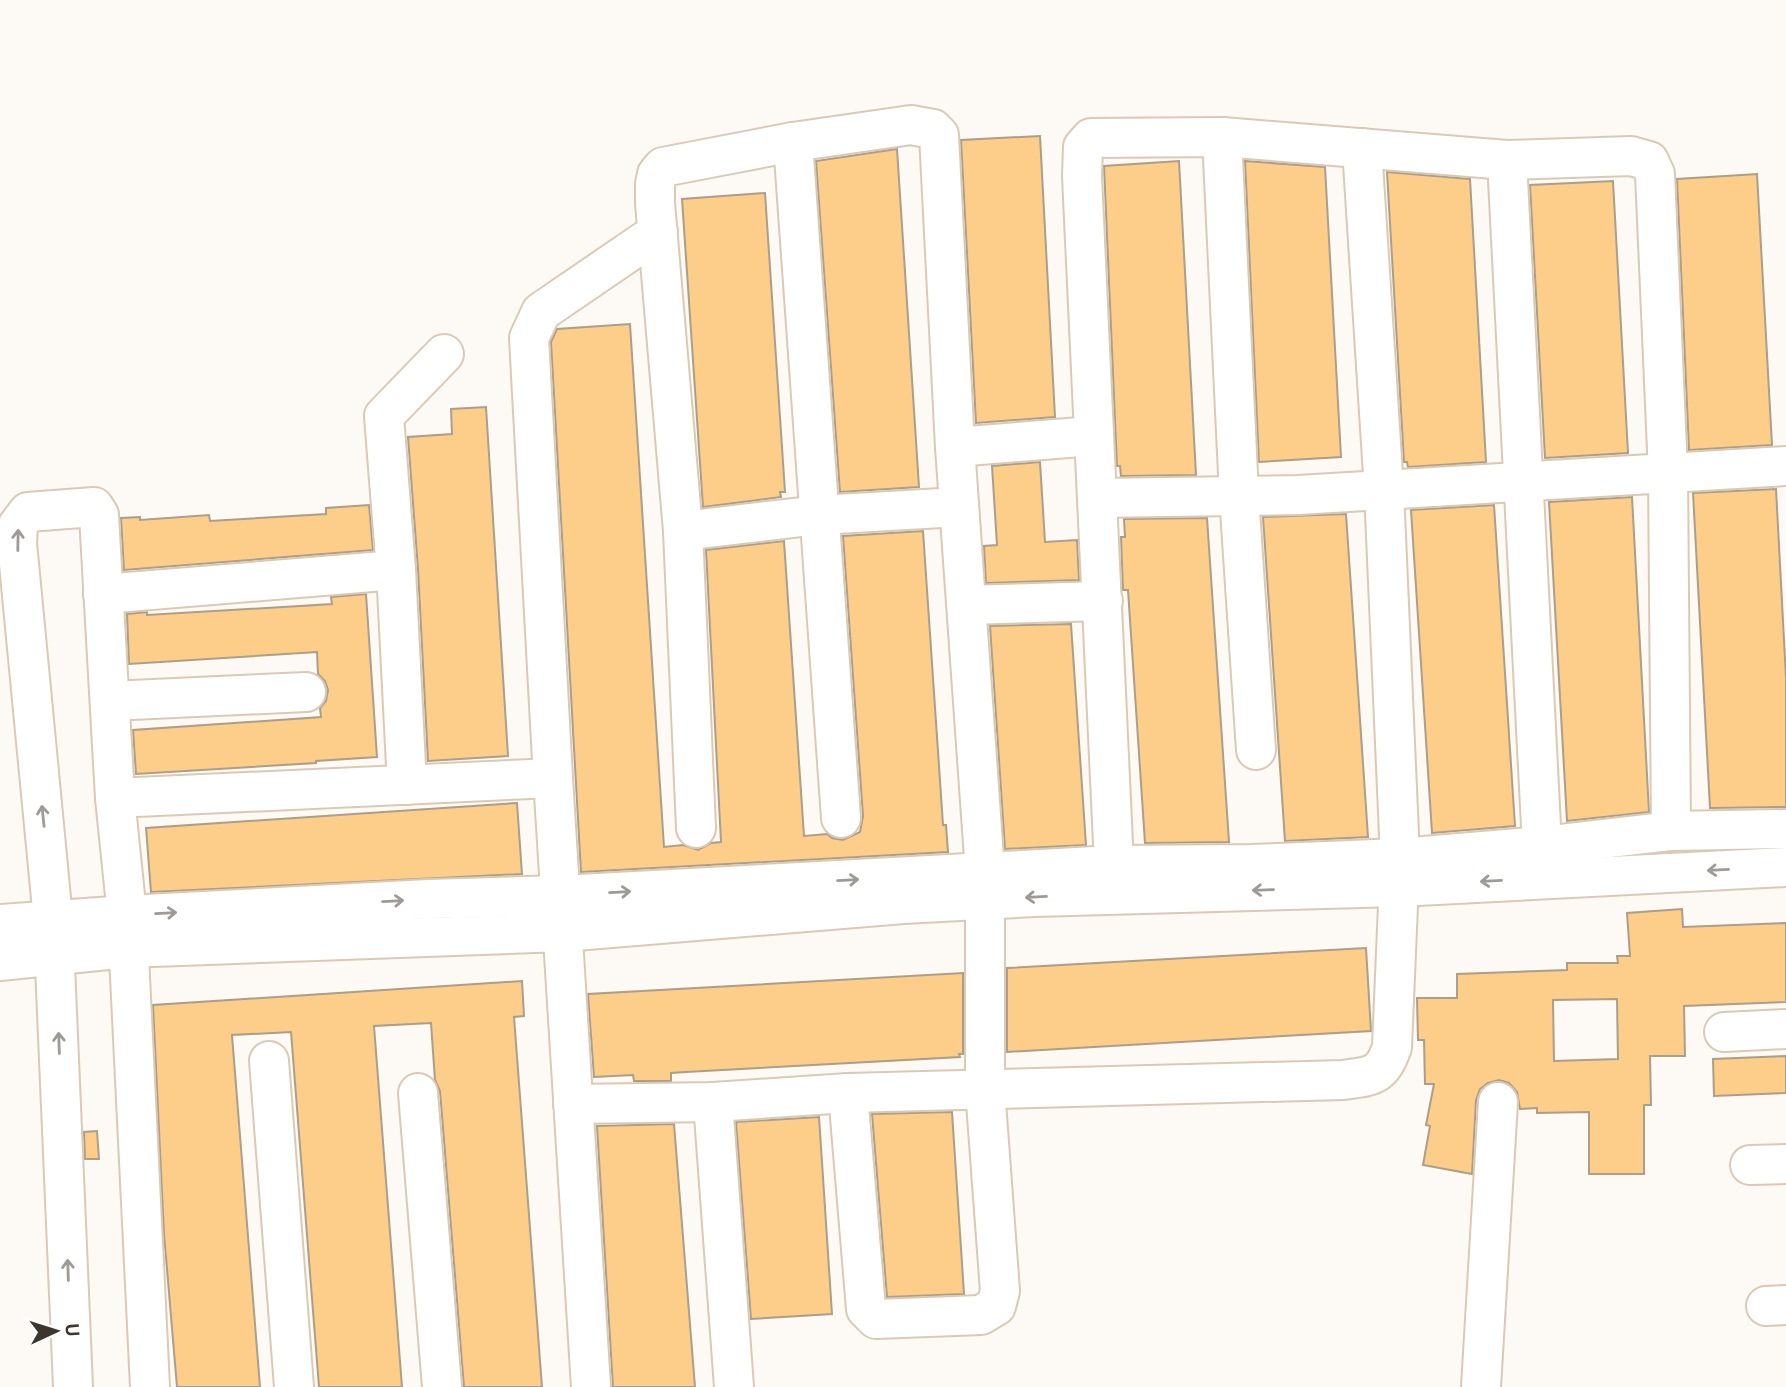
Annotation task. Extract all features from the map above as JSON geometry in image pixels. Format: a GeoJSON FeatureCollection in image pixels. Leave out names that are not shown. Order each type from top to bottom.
{"type":"FeatureCollection","features":[{"type":"Feature","properties":{"kind":"street"},"geometry":{"type":"LineString","coordinates":[[696,828],[683,531],[654,184],[657,174],[663,167],[793,142],[911,125],[933,129],[939,135],[955,447],[985,886],[985,1089],[1000,1291],[996,1306],[981,1315],[876,1319],[866,1308],[848,1093]]}},
{"type":"Feature","properties":{"kind":"street"},"geometry":{"type":"LineString","coordinates":[[1222,136],[1239,495],[1256,751]]}},
{"type":"Feature","properties":{"kind":"street"},"geometry":{"type":"LineString","coordinates":[[1114,865],[1082,176],[1083,147],[1090,138],[1222,136],[1507,160],[1631,156],[1649,161],[1655,174],[1668,473],[1671,831]]}},
{"type":"Feature","properties":{"kind":"street"},"geometry":{"type":"LineString","coordinates":[[793,142],[841,818]]}},
{"type":"Feature","properties":{"kind":"street"},"geometry":{"type":"LineString","coordinates":[[573,1104],[713,1102],[848,1093],[1343,1080],[1371,1076],[1387,1064],[1392,1047],[1399,872],[1384,490],[1362,148]]}},
{"type":"Feature","properties":{"kind":"street"},"geometry":{"type":"LineString","coordinates":[[1507,160],[1542,846]]}},
{"type":"Feature","properties":{"kind":"street"},"geometry":{"type":"LineString","coordinates":[[591,1387],[529,338],[541,312],[658,232]]}},
{"type":"Feature","properties":{"kind":"street"},"geometry":{"type":"LineString","coordinates":[[407,785],[396,570],[384,416],[444,354]]}},
{"type":"Feature","properties":{"kind":"street"},"geometry":{"type":"LineString","coordinates":[[955,447],[1093,436]]}},
{"type":"Feature","properties":{"kind":"street"},"geometry":{"type":"LineString","coordinates":[[1097,498],[1298,495],[1786,466]]}},
{"type":"Feature","properties":{"kind":"street"},"geometry":{"type":"LineString","coordinates":[[73,1387],[54,936],[10,579],[18,525],[27,512],[94,507],[99,515],[115,798],[127,932],[150,1387]]}},
{"type":"Feature","properties":{"kind":"street"},"geometry":{"type":"LineString","coordinates":[[683,531],[819,515],[959,507]]}},
{"type":"Feature","properties":{"kind":"street"},"geometry":{"type":"LineString","coordinates":[[103,594],[396,570]]}},
{"type":"Feature","properties":{"kind":"street"},"geometry":{"type":"LineString","coordinates":[[967,605],[1103,601]]}},
{"type":"Feature","properties":{"kind":"street"},"geometry":{"type":"LineString","coordinates":[[110,701],[306,692]]}},
{"type":"Feature","properties":{"kind":"street"},"geometry":{"type":"LineString","coordinates":[[115,798],[553,778]]}},
{"type":"Feature","properties":{"kind":"street"},"geometry":{"type":"LineString","coordinates":[[127,932],[563,932],[903,904],[985,886],[1114,865],[1251,864],[1399,872],[1542,846],[1671,831],[1786,829]]}},
{"type":"Feature","properties":{"kind":"street"},"geometry":{"type":"LineString","coordinates":[[0,924],[54,936],[127,932],[429,899],[985,886],[1061,896],[1399,872],[1786,867]]}},
{"type":"Feature","properties":{"kind":"street"},"geometry":{"type":"LineString","coordinates":[[0,961],[54,936]]}},
{"type":"Feature","properties":{"kind":"street"},"geometry":{"type":"LineString","coordinates":[[1724,1032],[1786,1029]]}},
{"type":"Feature","properties":{"kind":"street"},"geometry":{"type":"LineString","coordinates":[[269,1061],[294,1387]]}},
{"type":"Feature","properties":{"kind":"street"},"geometry":{"type":"LineString","coordinates":[[418,1093],[442,1387]]}},
{"type":"Feature","properties":{"kind":"street"},"geometry":{"type":"LineString","coordinates":[[713,1102],[734,1387]]}},
{"type":"Feature","properties":{"kind":"street"},"geometry":{"type":"LineString","coordinates":[[1481,1387],[1498,1102]]}},
{"type":"Feature","properties":{"kind":"building"},"geometry":{"type":"Polygon","coordinates":[[[1040,136],[1055,417],[976,423],[961,140],[1040,136]]]}},
{"type":"Feature","properties":{"kind":"building"},"geometry":{"type":"Polygon","coordinates":[[[897,149],[919,487],[840,492],[816,161],[897,149]]]}},
{"type":"Feature","properties":{"kind":"building"},"geometry":{"type":"Polygon","coordinates":[[[1179,161],[1196,475],[1121,476],[1120,466],[1117,466],[1104,166],[1179,161]]]}},
{"type":"Feature","properties":{"kind":"building"},"geometry":{"type":"Polygon","coordinates":[[[1245,161],[1325,167],[1341,457],[1259,462],[1245,161]]]}},
{"type":"Feature","properties":{"kind":"building"},"geometry":{"type":"Polygon","coordinates":[[[1387,172],[1470,179],[1486,462],[1408,467],[1407,462],[1404,462],[1387,172]]]}},
{"type":"Feature","properties":{"kind":"building"},"geometry":{"type":"Polygon","coordinates":[[[1757,174],[1772,445],[1689,450],[1677,179],[1757,174]]]}},
{"type":"Feature","properties":{"kind":"building"},"geometry":{"type":"Polygon","coordinates":[[[1613,181],[1628,453],[1545,458],[1530,185],[1613,181]]]}},
{"type":"Feature","properties":{"kind":"building"},"geometry":{"type":"Polygon","coordinates":[[[765,193],[785,492],[780,492],[781,497],[703,507],[682,199],[765,193]]]}},
{"type":"Feature","properties":{"kind":"building"},"geometry":{"type":"Polygon","coordinates":[[[630,324],[664,847],[683,845],[698,850],[711,843],[721,842],[706,550],[784,541],[804,836],[827,834],[843,840],[860,832],[863,816],[843,536],[923,531],[943,825],[946,825],[948,852],[581,872],[551,342],[557,329],[630,324]]]}},
{"type":"Feature","properties":{"kind":"building"},"geometry":{"type":"Polygon","coordinates":[[[486,407],[508,756],[428,761],[408,437],[452,434],[451,409],[486,407]]]}},
{"type":"Feature","properties":{"kind":"building"},"geometry":{"type":"Polygon","coordinates":[[[1040,462],[1045,542],[1077,540],[1079,580],[986,583],[984,546],[997,545],[992,466],[1040,462]]]}},
{"type":"Feature","properties":{"kind":"building"},"geometry":{"type":"Polygon","coordinates":[[[1776,489],[1786,678],[1786,807],[1710,808],[1693,493],[1776,489]]]}},
{"type":"Feature","properties":{"kind":"building"},"geometry":{"type":"Polygon","coordinates":[[[1632,497],[1649,812],[1567,821],[1549,502],[1632,497]]]}},
{"type":"Feature","properties":{"kind":"building"},"geometry":{"type":"Polygon","coordinates":[[[369,505],[373,550],[124,570],[121,518],[140,517],[140,520],[209,515],[210,521],[326,514],[326,508],[369,505]]]}},
{"type":"Feature","properties":{"kind":"building"},"geometry":{"type":"Polygon","coordinates":[[[1494,505],[1515,826],[1432,833],[1411,510],[1494,505]]]}},
{"type":"Feature","properties":{"kind":"building"},"geometry":{"type":"Polygon","coordinates":[[[1346,514],[1368,837],[1285,841],[1263,517],[1346,514]]]}},
{"type":"Feature","properties":{"kind":"building"},"geometry":{"type":"Polygon","coordinates":[[[1207,518],[1229,842],[1145,843],[1128,590],[1123,590],[1121,537],[1125,537],[1124,519],[1207,518]]]}},
{"type":"Feature","properties":{"kind":"building"},"geometry":{"type":"Polygon","coordinates":[[[366,594],[377,757],[136,774],[133,730],[321,717],[320,708],[326,701],[328,690],[325,681],[318,674],[317,652],[129,664],[127,614],[332,604],[331,597],[366,594]]]}},
{"type":"Feature","properties":{"kind":"building"},"geometry":{"type":"Polygon","coordinates":[[[1071,624],[1086,845],[1005,849],[990,626],[1071,624]]]}},
{"type":"Feature","properties":{"kind":"building"},"geometry":{"type":"Polygon","coordinates":[[[517,803],[522,874],[151,892],[146,828],[517,803]]]}},
{"type":"Feature","properties":{"kind":"building"},"geometry":{"type":"Polygon","coordinates":[[[1682,909],[1683,927],[1786,923],[1786,1002],[1684,1006],[1685,1056],[1650,1056],[1651,1105],[1644,1105],[1644,1174],[1589,1174],[1589,1112],[1537,1113],[1537,1108],[1520,1109],[1517,1092],[1509,1083],[1499,1080],[1480,1089],[1476,1100],[1472,1174],[1423,1165],[1430,1126],[1426,1125],[1434,1084],[1425,1084],[1424,1040],[1418,1040],[1417,998],[1457,998],[1457,974],[1567,970],[1567,963],[1618,963],[1617,956],[1630,956],[1627,913],[1682,909]],[[1617,999],[1553,1000],[1554,1061],[1618,1059],[1617,999]]]}},
{"type":"Feature","properties":{"kind":"building"},"geometry":{"type":"Polygon","coordinates":[[[1366,948],[1371,1031],[1007,1052],[1007,968],[1366,948]]]}},
{"type":"Feature","properties":{"kind":"building"},"geometry":{"type":"Polygon","coordinates":[[[963,973],[963,1054],[959,1054],[960,1057],[671,1073],[671,1081],[634,1081],[633,1075],[594,1077],[588,994],[963,973]]]}},
{"type":"Feature","properties":{"kind":"building"},"geometry":{"type":"Polygon","coordinates":[[[522,981],[524,1016],[514,1017],[542,1387],[464,1387],[440,1091],[435,1080],[431,1023],[374,1026],[402,1387],[319,1387],[291,1032],[232,1035],[260,1387],[177,1387],[164,1234],[153,1005],[522,981]]]}},
{"type":"Feature","properties":{"kind":"building"},"geometry":{"type":"Polygon","coordinates":[[[1786,1056],[1786,1093],[1714,1096],[1713,1059],[1786,1056]]]}},
{"type":"Feature","properties":{"kind":"building"},"geometry":{"type":"Polygon","coordinates":[[[952,1112],[964,1294],[887,1297],[872,1114],[952,1112]]]}},
{"type":"Feature","properties":{"kind":"building"},"geometry":{"type":"Polygon","coordinates":[[[819,1117],[832,1314],[751,1319],[736,1122],[819,1117]]]}},
{"type":"Feature","properties":{"kind":"building"},"geometry":{"type":"Polygon","coordinates":[[[674,1124],[695,1387],[613,1387],[597,1126],[674,1124]]]}},
{"type":"Feature","properties":{"kind":"building"},"geometry":{"type":"Polygon","coordinates":[[[97,1131],[99,1159],[85,1159],[84,1132],[97,1131]]]}}]}
